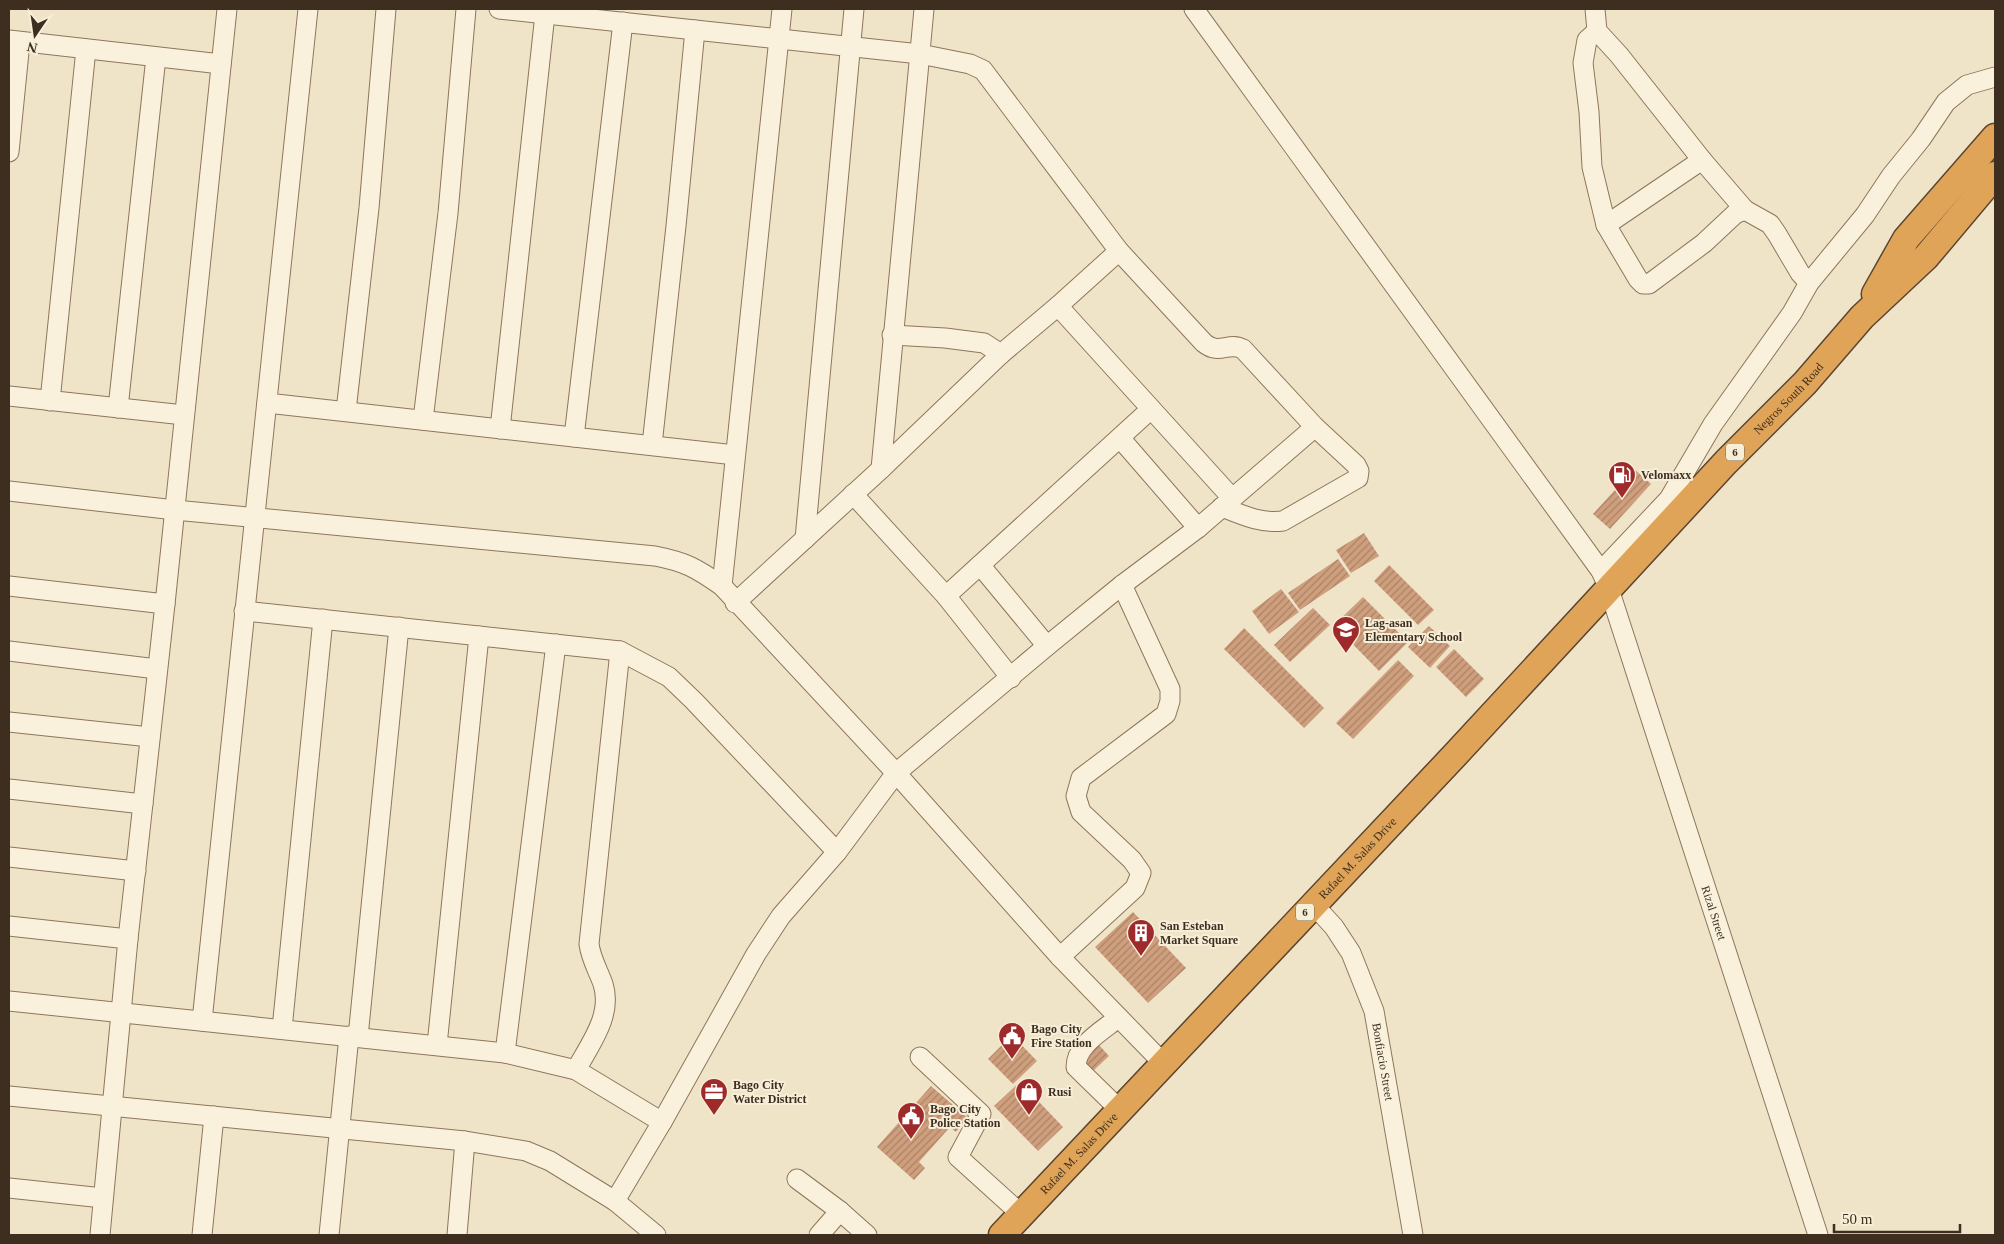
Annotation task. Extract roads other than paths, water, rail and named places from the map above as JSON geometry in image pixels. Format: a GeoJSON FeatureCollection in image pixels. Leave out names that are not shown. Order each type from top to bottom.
{"type":"FeatureCollection","features":[{"type":"Feature","properties":{"kind":"highway","name":"Negros South Road"},"geometry":{"type":"LineString","coordinates":[[1862,317],[1906,239],[1995,136]]}},
{"type":"Feature","properties":{"kind":"highway","name":"Negros South Road"},"geometry":{"type":"LineString","coordinates":[[1605,580],[1805,383],[1862,317],[1926,256],[1995,175]]}},
{"type":"Feature","properties":{"kind":"highway","name":"Rafael M. Salas Drive"},"geometry":{"type":"LineString","coordinates":[[1002,1235],[1164,1064],[1316,908],[1455,756],[1605,580]]}},
{"type":"Feature","properties":{"kind":"street"},"geometry":{"type":"LineString","coordinates":[[100,1235],[128,940],[166,604],[174,510],[227,9]]}},
{"type":"Feature","properties":{"kind":"street"},"geometry":{"type":"LineString","coordinates":[[202,1021],[308,9]]}},
{"type":"Feature","properties":{"kind":"street"},"geometry":{"type":"LineString","coordinates":[[346,412],[369,208],[386,9]]}},
{"type":"Feature","properties":{"kind":"street"},"geometry":{"type":"LineString","coordinates":[[423,420],[448,213],[466,9]]}},
{"type":"Feature","properties":{"kind":"street"},"geometry":{"type":"LineString","coordinates":[[499,9],[920,54],[970,64],[983,70],[1119,251],[1204,343],[1218,350],[1238,347],[1243,349],[1315,427],[1356,464],[1359,471],[1358,478],[1283,521],[1271,523],[1250,518],[1227,502],[1151,409],[1058,306]]}},
{"type":"Feature","properties":{"kind":"street"},"geometry":{"type":"LineString","coordinates":[[722,586],[782,9]]}},
{"type":"Feature","properties":{"kind":"street"},"geometry":{"type":"LineString","coordinates":[[805,539],[854,9]]}},
{"type":"Feature","properties":{"kind":"street"},"geometry":{"type":"LineString","coordinates":[[881,469],[892,335],[924,9]]}},
{"type":"Feature","properties":{"kind":"street","name":"Rizal Street"},"geometry":{"type":"LineString","coordinates":[[1194,9],[1605,580],[1818,1235]]}},
{"type":"Feature","properties":{"kind":"street"},"geometry":{"type":"LineString","coordinates":[[1595,9],[1596,31],[1619,55],[1702,160],[1745,210],[1770,224],[1800,273],[1809,283]]}},
{"type":"Feature","properties":{"kind":"street"},"geometry":{"type":"LineString","coordinates":[[500,428],[545,14]]}},
{"type":"Feature","properties":{"kind":"street"},"geometry":{"type":"LineString","coordinates":[[574,437],[623,22]]}},
{"type":"Feature","properties":{"kind":"street"},"geometry":{"type":"LineString","coordinates":[[652,445],[695,30]]}},
{"type":"Feature","properties":{"kind":"street"},"geometry":{"type":"LineString","coordinates":[[1596,31],[1587,40],[1583,63],[1590,112],[1592,167],[1606,225],[1638,279],[1643,284],[1649,284],[1704,243],[1735,214],[1745,210]]}},
{"type":"Feature","properties":{"kind":"street"},"geometry":{"type":"LineString","coordinates":[[9,152],[14,41],[222,64]]}},
{"type":"Feature","properties":{"kind":"street"},"geometry":{"type":"LineString","coordinates":[[50,401],[86,49]]}},
{"type":"Feature","properties":{"kind":"street"},"geometry":{"type":"LineString","coordinates":[[118,408],[156,57]]}},
{"type":"Feature","properties":{"kind":"street"},"geometry":{"type":"LineString","coordinates":[[1605,580],[1669,500],[1713,424],[1792,313],[1809,283],[1865,215],[1891,176],[1921,139],[1946,102],[1967,85],[1995,77]]}},
{"type":"Feature","properties":{"kind":"street"},"geometry":{"type":"LineString","coordinates":[[1606,225],[1702,160]]}},
{"type":"Feature","properties":{"kind":"street"},"geometry":{"type":"LineString","coordinates":[[735,603],[881,469],[1001,354],[1119,251]]}},
{"type":"Feature","properties":{"kind":"street"},"geometry":{"type":"LineString","coordinates":[[892,335],[945,338],[984,343],[1001,354]]}},
{"type":"Feature","properties":{"kind":"street"},"geometry":{"type":"LineString","coordinates":[[9,396],[184,415]]}},
{"type":"Feature","properties":{"kind":"street"},"geometry":{"type":"LineString","coordinates":[[266,402],[735,454]]}},
{"type":"Feature","properties":{"kind":"street"},"geometry":{"type":"LineString","coordinates":[[946,596],[1151,409]]}},
{"type":"Feature","properties":{"kind":"street"},"geometry":{"type":"LineString","coordinates":[[615,1201],[662,1122],[756,954],[780,916],[837,852],[896,774],[1048,646],[1198,528],[1315,427]]}},
{"type":"Feature","properties":{"kind":"street"},"geometry":{"type":"LineString","coordinates":[[1120,438],[1198,528]]}},
{"type":"Feature","properties":{"kind":"street"},"geometry":{"type":"LineString","coordinates":[[9,491],[174,510],[655,556],[680,561],[699,570],[722,586],[735,603],[896,774],[1060,957],[1164,1064]]}},
{"type":"Feature","properties":{"kind":"street"},"geometry":{"type":"LineString","coordinates":[[853,494],[946,596],[1011,678]]}},
{"type":"Feature","properties":{"kind":"street"},"geometry":{"type":"LineString","coordinates":[[980,565],[1048,646]]}},
{"type":"Feature","properties":{"kind":"street"},"geometry":{"type":"LineString","coordinates":[[9,586],[166,604]]}},
{"type":"Feature","properties":{"kind":"street"},"geometry":{"type":"LineString","coordinates":[[1060,957],[1135,888],[1141,873],[1132,860],[1081,812],[1076,796],[1081,778],[1166,714],[1170,701],[1170,688],[1122,586]]}},
{"type":"Feature","properties":{"kind":"street"},"geometry":{"type":"LineString","coordinates":[[244,611],[620,651],[669,677],[837,852]]}},
{"type":"Feature","properties":{"kind":"street"},"geometry":{"type":"LineString","coordinates":[[282,1029],[323,619]]}},
{"type":"Feature","properties":{"kind":"street"},"geometry":{"type":"LineString","coordinates":[[329,1235],[339,1129],[354,1037],[399,627]]}},
{"type":"Feature","properties":{"kind":"street"},"geometry":{"type":"LineString","coordinates":[[437,1045],[479,636]]}},
{"type":"Feature","properties":{"kind":"street"},"geometry":{"type":"LineString","coordinates":[[505,1052],[556,644]]}},
{"type":"Feature","properties":{"kind":"street"},"geometry":{"type":"LineString","coordinates":[[9,651],[158,669]]}},
{"type":"Feature","properties":{"kind":"street"},"geometry":{"type":"LineString","coordinates":[[576,1070],[600,1026],[605,1012],[606,999],[603,985],[591,958],[589,944],[620,651]]}},
{"type":"Feature","properties":{"kind":"street"},"geometry":{"type":"LineString","coordinates":[[9,722],[150,737]]}},
{"type":"Feature","properties":{"kind":"street"},"geometry":{"type":"LineString","coordinates":[[9,789],[143,804]]}},
{"type":"Feature","properties":{"kind":"street"},"geometry":{"type":"LineString","coordinates":[[9,857],[136,871]]}},
{"type":"Feature","properties":{"kind":"street","name":"Bonfiacio Street"},"geometry":{"type":"LineString","coordinates":[[1316,908],[1334,927],[1351,953],[1374,1012],[1413,1235]]}},
{"type":"Feature","properties":{"kind":"street"},"geometry":{"type":"LineString","coordinates":[[9,926],[128,940]]}},
{"type":"Feature","properties":{"kind":"street"},"geometry":{"type":"LineString","coordinates":[[9,1001],[505,1052],[576,1070],[662,1122]]}},
{"type":"Feature","properties":{"kind":"street"},"geometry":{"type":"LineString","coordinates":[[1118,1018],[1084,1046],[1076,1060],[1076,1067],[1120,1110]]}},
{"type":"Feature","properties":{"kind":"street"},"geometry":{"type":"LineString","coordinates":[[920,1057],[981,1114],[958,1156],[1021,1214]]}},
{"type":"Feature","properties":{"kind":"street"},"geometry":{"type":"LineString","coordinates":[[9,1096],[465,1141],[526,1151],[550,1162],[615,1201],[656,1235]]}},
{"type":"Feature","properties":{"kind":"street"},"geometry":{"type":"LineString","coordinates":[[202,1235],[214,1116]]}},
{"type":"Feature","properties":{"kind":"street"},"geometry":{"type":"LineString","coordinates":[[457,1235],[465,1141]]}},
{"type":"Feature","properties":{"kind":"street"},"geometry":{"type":"LineString","coordinates":[[797,1179],[840,1211],[867,1235]]}},
{"type":"Feature","properties":{"kind":"street"},"geometry":{"type":"LineString","coordinates":[[9,1188],[103,1198]]}},
{"type":"Feature","properties":{"kind":"street"},"geometry":{"type":"LineString","coordinates":[[819,1235],[840,1211]]}},
{"type":"Feature","properties":{"kind":"place","name":"Velomaxx"},"geometry":{"type":"Point","coordinates":[1622,499]}},
{"type":"Feature","properties":{"kind":"place","name":"Lag-asan Elementary School"},"geometry":{"type":"Point","coordinates":[1346,654]}},
{"type":"Feature","properties":{"kind":"place","name":"San Esteban Market Square"},"geometry":{"type":"Point","coordinates":[1141,957]}},
{"type":"Feature","properties":{"kind":"place","name":"Bago City Fire Station"},"geometry":{"type":"Point","coordinates":[1012,1060]}},
{"type":"Feature","properties":{"kind":"place","name":"Bago City Water District"},"geometry":{"type":"Point","coordinates":[714,1116]}},
{"type":"Feature","properties":{"kind":"place","name":"Rusi"},"geometry":{"type":"Point","coordinates":[1029,1116]}},
{"type":"Feature","properties":{"kind":"place","name":"Bago City Police Station"},"geometry":{"type":"Point","coordinates":[911,1140]}}]}
